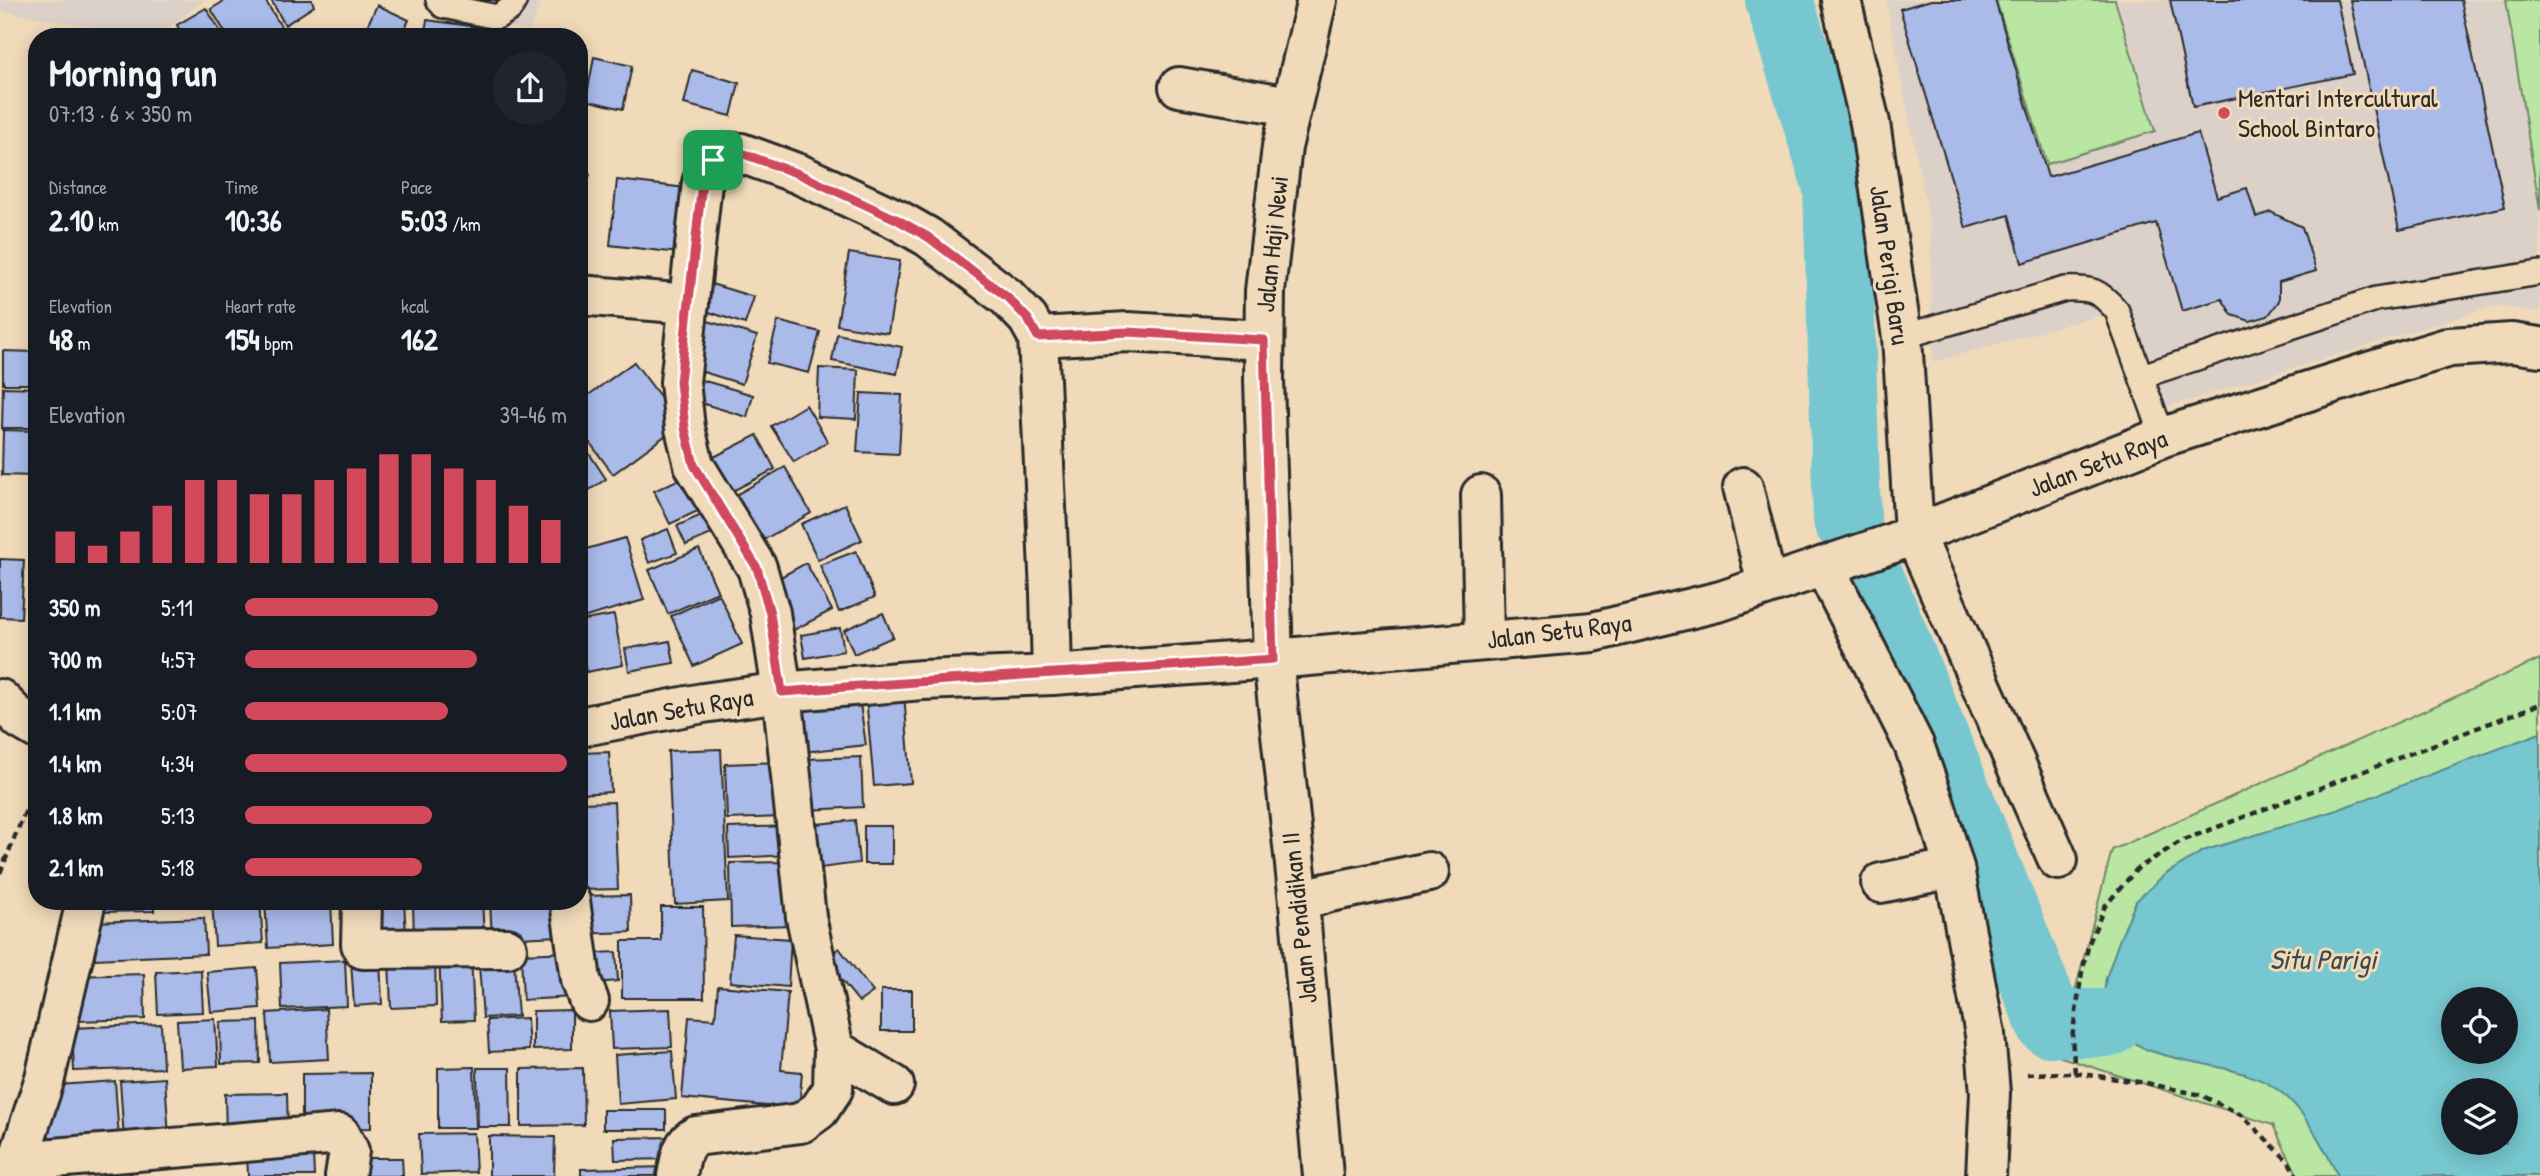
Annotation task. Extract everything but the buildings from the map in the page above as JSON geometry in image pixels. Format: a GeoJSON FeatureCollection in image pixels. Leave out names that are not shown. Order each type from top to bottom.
{"type":"FeatureCollection","features":[{"type":"Feature","properties":{"kind":"street","name":"Jalan Haji Newi"},"geometry":{"type":"LineString","coordinates":[[1273,659],[1265,290],[1282,147],[1317,0]]}},
{"type":"Feature","properties":{"kind":"street","name":"Jalan Perigi Baru"},"geometry":{"type":"LineString","coordinates":[[1841,0],[1870,123],[1902,337],[1902,538]]}},
{"type":"Feature","properties":{"kind":"street"},"geometry":{"type":"LineString","coordinates":[[1179,87],[1290,106]]}},
{"type":"Feature","properties":{"kind":"street"},"geometry":{"type":"LineString","coordinates":[[677,1176],[682,1150],[689,1139],[801,1123],[819,1111],[833,1089],[834,1049],[806,916],[782,692],[770,613],[757,568],[694,465],[685,428],[680,382],[702,183],[713,160],[727,153],[741,153],[811,180],[898,220],[928,237],[1007,297],[1028,319],[1038,337],[1052,675]]}},
{"type":"Feature","properties":{"kind":"street"},"geometry":{"type":"LineString","coordinates":[[588,296],[689,304]]}},
{"type":"Feature","properties":{"kind":"street"},"geometry":{"type":"LineString","coordinates":[[1038,337],[1128,332],[1264,340]]}},
{"type":"Feature","properties":{"kind":"street","name":"Jalan Setu Raya"},"geometry":{"type":"LineString","coordinates":[[588,725],[703,703],[782,692],[922,680],[1052,675],[1273,659],[1592,632],[1721,601],[1902,538],[2163,437],[2450,347],[2512,343],[2540,347]]}},
{"type":"Feature","properties":{"kind":"street"},"geometry":{"type":"LineString","coordinates":[[1743,487],[1767,584]]}},
{"type":"Feature","properties":{"kind":"street"},"geometry":{"type":"LineString","coordinates":[[1481,495],[1484,641]]}},
{"type":"Feature","properties":{"kind":"street"},"geometry":{"type":"LineString","coordinates":[[1902,538],[2058,860]]}},
{"type":"Feature","properties":{"kind":"street"},"geometry":{"type":"LineString","coordinates":[[1833,563],[1914,745],[1954,868],[1985,1034],[1990,1093],[1986,1176]]}},
{"type":"Feature","properties":{"kind":"street","name":"Jalan Pendidikan II"},"geometry":{"type":"LineString","coordinates":[[1273,659],[1299,902],[1323,1176]]}},
{"type":"Feature","properties":{"kind":"street"},"geometry":{"type":"LineString","coordinates":[[0,699],[28,724]]}},
{"type":"Feature","properties":{"kind":"street"},"geometry":{"type":"LineString","coordinates":[[1881,883],[1954,868]]}},
{"type":"Feature","properties":{"kind":"street"},"geometry":{"type":"LineString","coordinates":[[1299,902],[1326,892],[1429,872]]}},
{"type":"Feature","properties":{"kind":"street"},"geometry":{"type":"LineString","coordinates":[[84,910],[45,1078],[17,1168],[340,1134],[349,1151],[345,1176]]}},
{"type":"Feature","properties":{"kind":"street"},"geometry":{"type":"LineString","coordinates":[[362,910],[363,949],[507,947]]}},
{"type":"Feature","properties":{"kind":"street"},"geometry":{"type":"LineString","coordinates":[[571,910],[581,980],[589,1001]]}},
{"type":"Feature","properties":{"kind":"street"},"geometry":{"type":"LineString","coordinates":[[834,1049],[894,1085]]}},
{"type":"Feature","properties":{"kind":"lane"},"geometry":{"type":"LineString","coordinates":[[438,0],[443,6],[497,17],[510,9],[514,0]]}},
{"type":"Feature","properties":{"kind":"lane"},"geometry":{"type":"LineString","coordinates":[[2142,376],[2376,299],[2540,273]]}},
{"type":"Feature","properties":{"kind":"lane"},"geometry":{"type":"LineString","coordinates":[[1902,337],[2065,289],[2088,288],[2105,297],[2117,311],[2163,437]]}},
{"type":"Feature","properties":{"kind":"path"},"geometry":{"type":"LineString","coordinates":[[2075,1073],[2072,1038],[2089,943],[2105,906],[2137,869],[2181,841],[2540,704]]}},
{"type":"Feature","properties":{"kind":"path"},"geometry":{"type":"LineString","coordinates":[[0,873],[28,805]]}},
{"type":"Feature","properties":{"kind":"path"},"geometry":{"type":"LineString","coordinates":[[1988,1076],[2075,1073],[2146,1083],[2201,1095],[2243,1116],[2289,1162],[2297,1176]]}},
{"type":"Feature","properties":{"kind":"shaded area"},"geometry":{"type":"Polygon","coordinates":[[[0,0],[205,0],[169,28],[99,28],[0,11],[0,0]]]}},
{"type":"Feature","properties":{"kind":"shaded area"},"geometry":{"type":"Polygon","coordinates":[[[439,0],[542,0],[530,28],[515,28],[435,11],[439,0]]]}},
{"type":"Feature","properties":{"kind":"shaded area","name":"Mentari Intercultural School Bintaro"},"geometry":{"type":"Polygon","coordinates":[[[1886,0],[2540,0],[2540,312],[2494,306],[2155,411],[2118,310],[1933,362],[1930,226],[1886,0]]]}},
{"type":"Feature","properties":{"kind":"green space"},"geometry":{"type":"Polygon","coordinates":[[[1996,0],[2115,0],[2155,131],[2047,164],[1996,0]]]}},
{"type":"Feature","properties":{"kind":"green space"},"geometry":{"type":"Polygon","coordinates":[[[2506,0],[2540,0],[2540,210],[2506,0]]]}},
{"type":"Feature","properties":{"kind":"green space","name":"Situ Parigi"},"geometry":{"type":"Polygon","coordinates":[[[2540,659],[2540,1176],[2298,1176],[2273,1125],[2058,1056],[2112,850],[2540,659]]]}},
{"type":"Feature","properties":{"kind":"water","name":"Situ Parigi"},"geometry":{"type":"Polygon","coordinates":[[[2540,733],[2540,1176],[2338,1176],[2303,1115],[2289,1099],[2274,1088],[2240,1073],[2148,1050],[2108,1023],[2103,1001],[2106,978],[2136,901],[2164,875],[2203,851],[2337,810],[2540,733]]]}},
{"type":"Feature","properties":{"kind":"waterway"},"geometry":{"type":"LineString","coordinates":[[1779,0],[1837,187],[1847,520]]}},
{"type":"Feature","properties":{"kind":"waterway"},"geometry":{"type":"LineString","coordinates":[[1872,582],[2050,1023],[2108,1023]]}},
{"type":"Feature","properties":{"kind":"place","name":"Mentari Intercultural School Bintaro"},"geometry":{"type":"Point","coordinates":[2224,113]}},
{"type":"Feature","properties":{"kind":"route"},"geometry":{"type":"LineString","coordinates":[[727,153],[741,153],[799,174],[898,220],[928,237],[1007,297],[1028,319],[1038,337],[1128,332],[1264,340],[1273,659],[1052,675],[922,680],[782,692],[770,613],[757,568],[694,465],[685,428],[680,382],[702,183],[713,160],[727,153]]}}]}
